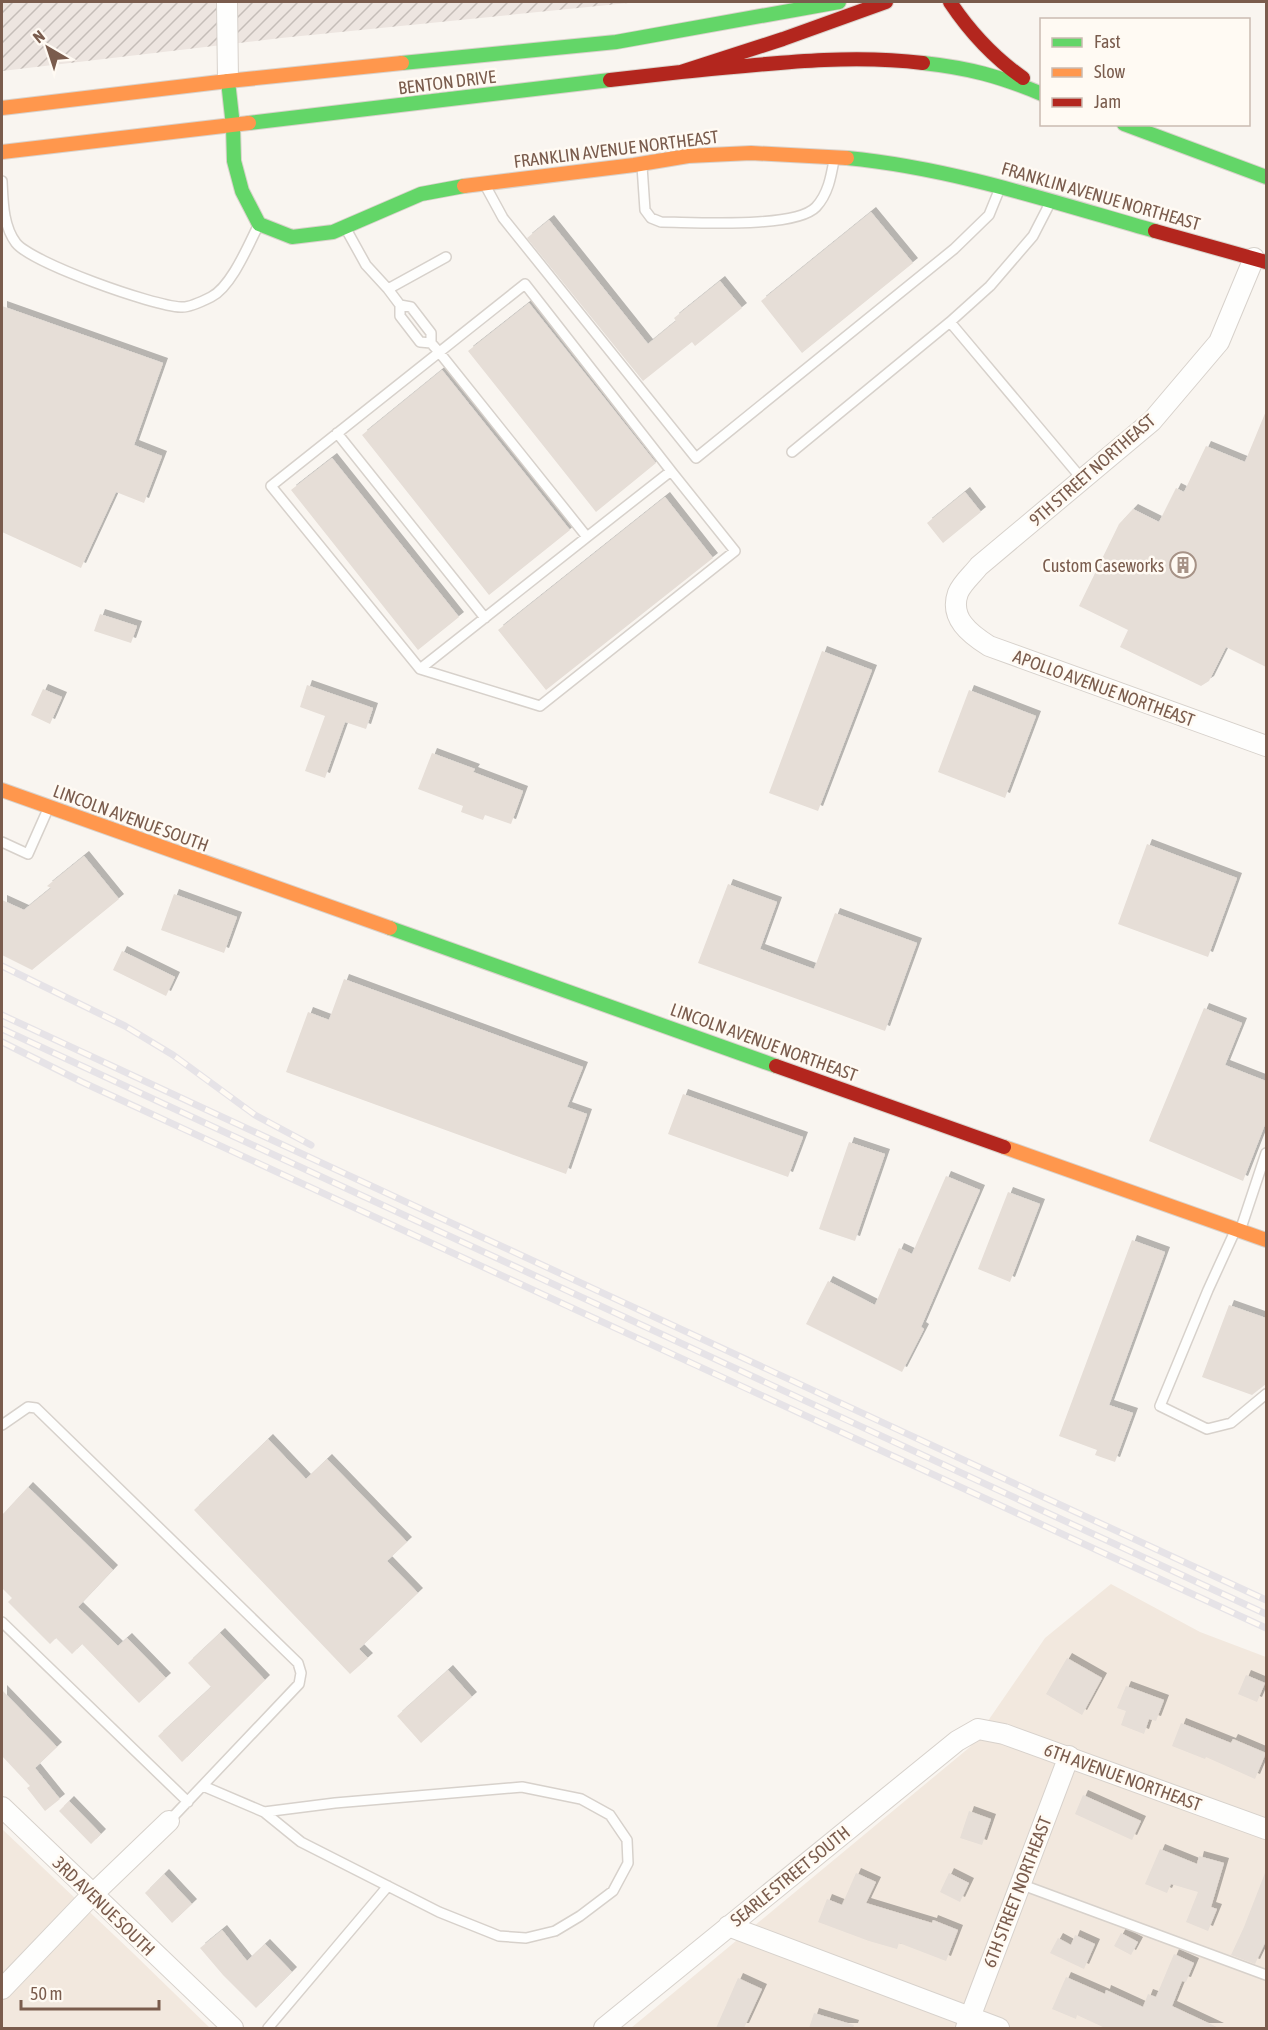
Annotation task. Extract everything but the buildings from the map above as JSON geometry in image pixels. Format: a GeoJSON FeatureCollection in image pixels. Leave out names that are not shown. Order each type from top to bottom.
{"type":"FeatureCollection","features":[{"type":"Feature","properties":{"kind":"main road","name":"BENTON DRIVE"},"geometry":{"type":"LineString","coordinates":[[2,108],[228,81],[616,42],[839,2]]}},
{"type":"Feature","properties":{"kind":"main road","name":"BENTON DRIVE"},"geometry":{"type":"LineString","coordinates":[[2,152],[681,72],[886,2]]}},
{"type":"Feature","properties":{"kind":"main road"},"geometry":{"type":"LineString","coordinates":[[950,2],[975,37],[997,59],[1040,91]]}},
{"type":"Feature","properties":{"kind":"main road"},"geometry":{"type":"LineString","coordinates":[[681,72],[807,61],[872,59],[938,65],[992,74],[1040,92]]}},
{"type":"Feature","properties":{"kind":"main road"},"geometry":{"type":"LineString","coordinates":[[228,81],[234,161],[242,191],[259,224]]}},
{"type":"Feature","properties":{"kind":"main road"},"geometry":{"type":"LineString","coordinates":[[1129,126],[1266,177]]}},
{"type":"Feature","properties":{"kind":"main road","name":"FRANKLIN AVENUE NORTHEAST"},"geometry":{"type":"LineString","coordinates":[[259,224],[292,237],[333,232],[421,194],[484,182],[642,164],[688,156],[751,153],[891,162],[961,176],[1260,260]]}},
{"type":"Feature","properties":{"kind":"main road","name":"LINCOLN AVENUE SOUTH"},"geometry":{"type":"LineString","coordinates":[[2,790],[250,879]]}},
{"type":"Feature","properties":{"kind":"main road","name":"LINCOLN AVENUE NORTHEAST"},"geometry":{"type":"LineString","coordinates":[[250,879],[1266,1240]]}},
{"type":"Feature","properties":{"kind":"street"},"geometry":{"type":"LineString","coordinates":[[227,2],[228,81]]}},
{"type":"Feature","properties":{"kind":"street","name":"9TH STREET NORTHEAST"},"geometry":{"type":"LineString","coordinates":[[955,610],[959,591],[979,566],[1152,421],[1219,342],[1260,260]]}},
{"type":"Feature","properties":{"kind":"street","name":"APOLLO AVENUE NORTHEAST"},"geometry":{"type":"LineString","coordinates":[[955,610],[967,631],[989,646],[1266,746]]}},
{"type":"Feature","properties":{"kind":"street","name":"6TH AVENUE NORTHEAST"},"geometry":{"type":"LineString","coordinates":[[978,1729],[1005,1734],[1069,1756],[1266,1829]]}},
{"type":"Feature","properties":{"kind":"street","name":"SEARLE STREET SOUTH"},"geometry":{"type":"LineString","coordinates":[[604,2028],[957,1741],[978,1729]]}},
{"type":"Feature","properties":{"kind":"street","name":"6TH STREET NORTHEAST"},"geometry":{"type":"LineString","coordinates":[[968,2023],[1069,1756]]}},
{"type":"Feature","properties":{"kind":"street","name":"3RD AVENUE SOUTH"},"geometry":{"type":"LineString","coordinates":[[2,1807],[233,2028]]}},
{"type":"Feature","properties":{"kind":"street"},"geometry":{"type":"LineString","coordinates":[[2,1989],[92,1895],[169,1821]]}},
{"type":"Feature","properties":{"kind":"street"},"geometry":{"type":"LineString","coordinates":[[728,1926],[968,2023],[999,2028]]}},
{"type":"Feature","properties":{"kind":"lane"},"geometry":{"type":"LineString","coordinates":[[642,164],[645,210],[651,218],[661,222],[777,221],[802,215],[814,209],[824,197],[830,182],[834,157]]}},
{"type":"Feature","properties":{"kind":"lane"},"geometry":{"type":"LineString","coordinates":[[2,181],[6,220],[16,243],[35,258],[146,301],[183,308],[213,296],[235,272],[259,224]]}},
{"type":"Feature","properties":{"kind":"lane"},"geometry":{"type":"LineString","coordinates":[[484,182],[503,218],[696,458],[954,249],[989,215],[1001,186]]}},
{"type":"Feature","properties":{"kind":"lane"},"geometry":{"type":"LineString","coordinates":[[792,452],[950,322],[990,286],[1033,236],[1052,200]]}},
{"type":"Feature","properties":{"kind":"lane"},"geometry":{"type":"LineString","coordinates":[[345,227],[366,265],[400,305],[400,316],[420,342],[431,343]]}},
{"type":"Feature","properties":{"kind":"lane"},"geometry":{"type":"LineString","coordinates":[[388,289],[446,257]]}},
{"type":"Feature","properties":{"kind":"lane"},"geometry":{"type":"LineString","coordinates":[[525,284],[735,551],[540,706],[420,669],[271,486],[439,352],[525,284]]}},
{"type":"Feature","properties":{"kind":"lane"},"geometry":{"type":"LineString","coordinates":[[400,305],[411,307],[431,333],[431,343],[587,537]]}},
{"type":"Feature","properties":{"kind":"lane"},"geometry":{"type":"LineString","coordinates":[[950,322],[1082,479]]}},
{"type":"Feature","properties":{"kind":"lane"},"geometry":{"type":"LineString","coordinates":[[338,433],[485,618]]}},
{"type":"Feature","properties":{"kind":"lane"},"geometry":{"type":"LineString","coordinates":[[420,669],[671,471]]}},
{"type":"Feature","properties":{"kind":"lane"},"geometry":{"type":"LineString","coordinates":[[2,842],[28,854],[49,807]]}},
{"type":"Feature","properties":{"kind":"lane"},"geometry":{"type":"LineString","coordinates":[[1266,1153],[1238,1229],[1208,1290],[1160,1406],[1207,1429],[1231,1423],[1266,1394]]}},
{"type":"Feature","properties":{"kind":"lane"},"geometry":{"type":"LineString","coordinates":[[2,1425],[28,1407],[36,1407],[298,1663],[301,1673],[299,1684],[169,1821]]}},
{"type":"Feature","properties":{"kind":"lane"},"geometry":{"type":"LineString","coordinates":[[2,1622],[188,1802]]}},
{"type":"Feature","properties":{"kind":"lane"},"geometry":{"type":"LineString","coordinates":[[203,1786],[264,1812],[301,1842],[387,1886],[439,1912],[499,1936],[526,1938],[555,1931],[580,1916],[613,1891],[628,1863],[627,1840],[610,1815],[581,1799],[522,1787],[335,1803],[264,1812]]}},
{"type":"Feature","properties":{"kind":"lane"},"geometry":{"type":"LineString","coordinates":[[1020,1884],[1266,1976]]}},
{"type":"Feature","properties":{"kind":"lane"},"geometry":{"type":"LineString","coordinates":[[268,2028],[387,1886]]}},
{"type":"Feature","properties":{"kind":"shaded area"},"geometry":{"type":"Polygon","coordinates":[[[2,2],[638,2],[281,38],[2,71],[2,2]]]}},
{"type":"Feature","properties":{"kind":"shaded area"},"geometry":{"type":"Polygon","coordinates":[[[1111,1584],[1200,1632],[1266,1657],[1266,2028],[631,2028],[970,1747],[1045,1638],[1111,1584]]]}},
{"type":"Feature","properties":{"kind":"shaded area"},"geometry":{"type":"Polygon","coordinates":[[[2,1829],[134,1954],[210,2028],[2,2028],[2,1829]]]}},
{"type":"Feature","properties":{"kind":"railway"},"geometry":{"type":"LineString","coordinates":[[2,966],[125,1026],[173,1055],[255,1115],[311,1145]]}},
{"type":"Feature","properties":{"kind":"railway"},"geometry":{"type":"LineString","coordinates":[[2,1015],[1266,1600]]}},
{"type":"Feature","properties":{"kind":"railway"},"geometry":{"type":"LineString","coordinates":[[2,1029],[1266,1614]]}},
{"type":"Feature","properties":{"kind":"railway"},"geometry":{"type":"LineString","coordinates":[[2,1042],[82,1082],[1266,1628]]}},
{"type":"Feature","properties":{"kind":"traffic: fast"},"geometry":{"type":"LineString","coordinates":[[402,63],[616,42],[839,2]]}},
{"type":"Feature","properties":{"kind":"traffic: fast"},"geometry":{"type":"LineString","coordinates":[[923,63],[984,74],[1040,93]]}},
{"type":"Feature","properties":{"kind":"traffic: fast"},"geometry":{"type":"LineString","coordinates":[[249,123],[610,80]]}},
{"type":"Feature","properties":{"kind":"traffic: fast"},"geometry":{"type":"LineString","coordinates":[[228,81],[234,161],[242,191],[259,224],[292,237],[333,232],[421,194],[464,186]]}},
{"type":"Feature","properties":{"kind":"traffic: fast"},"geometry":{"type":"LineString","coordinates":[[1129,126],[1266,177]]}},
{"type":"Feature","properties":{"kind":"traffic: fast"},"geometry":{"type":"LineString","coordinates":[[847,158],[964,178],[1155,231]]}},
{"type":"Feature","properties":{"kind":"traffic: fast"},"geometry":{"type":"LineString","coordinates":[[390,928],[776,1066]]}},
{"type":"Feature","properties":{"kind":"traffic: slow"},"geometry":{"type":"LineString","coordinates":[[2,108],[402,63]]}},
{"type":"Feature","properties":{"kind":"traffic: slow"},"geometry":{"type":"LineString","coordinates":[[2,152],[249,123]]}},
{"type":"Feature","properties":{"kind":"traffic: slow"},"geometry":{"type":"LineString","coordinates":[[464,186],[688,156],[751,153],[847,158]]}},
{"type":"Feature","properties":{"kind":"traffic: slow"},"geometry":{"type":"LineString","coordinates":[[2,790],[390,928]]}},
{"type":"Feature","properties":{"kind":"traffic: slow"},"geometry":{"type":"LineString","coordinates":[[1004,1147],[1266,1240]]}},
{"type":"Feature","properties":{"kind":"traffic: jam"},"geometry":{"type":"LineString","coordinates":[[610,80],[681,72],[886,2]]}},
{"type":"Feature","properties":{"kind":"traffic: jam"},"geometry":{"type":"LineString","coordinates":[[950,2],[983,43],[1023,78]]}},
{"type":"Feature","properties":{"kind":"traffic: jam"},"geometry":{"type":"LineString","coordinates":[[681,72],[832,60],[863,59],[923,63]]}},
{"type":"Feature","properties":{"kind":"traffic: jam"},"geometry":{"type":"LineString","coordinates":[[1155,231],[1266,262]]}},
{"type":"Feature","properties":{"kind":"traffic: jam"},"geometry":{"type":"LineString","coordinates":[[776,1066],[1004,1147]]}},
{"type":"Feature","properties":{"kind":"place","name":"Custom Caseworks"},"geometry":{"type":"Point","coordinates":[1183,565]}}]}
